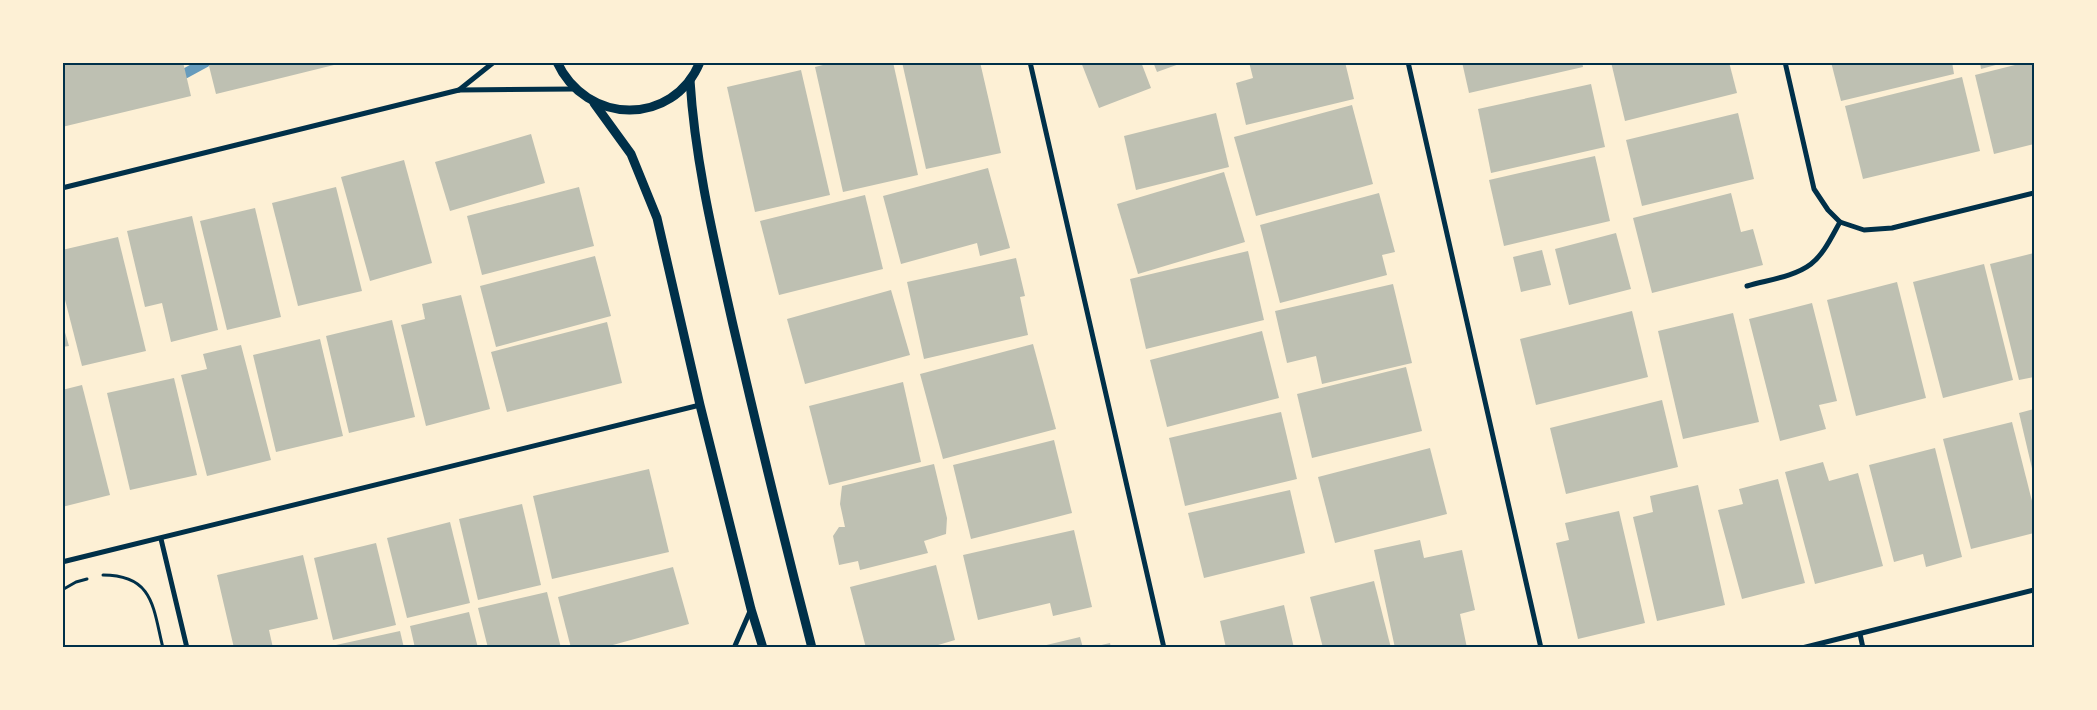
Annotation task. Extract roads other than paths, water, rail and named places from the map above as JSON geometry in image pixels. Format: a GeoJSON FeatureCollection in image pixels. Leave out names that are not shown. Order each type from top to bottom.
{"type":"FeatureCollection","features":[{"type":"Feature","properties":{"kind":"street"},"geometry":{"type":"LineString","coordinates":[[459,90],[494,62]]}},
{"type":"Feature","properties":{"kind":"street"},"geometry":{"type":"LineString","coordinates":[[558,62],[563,74],[575,89],[594,103],[631,154],[657,218],[700,405],[751,609],[763,648]]}},
{"type":"Feature","properties":{"kind":"street"},"geometry":{"type":"LineString","coordinates":[[594,103],[620,110],[646,109],[671,98],[690,80],[700,62]]}},
{"type":"Feature","properties":{"kind":"street"},"geometry":{"type":"LineString","coordinates":[[1030,62],[1164,648]]}},
{"type":"Feature","properties":{"kind":"street"},"geometry":{"type":"LineString","coordinates":[[1408,62],[1541,648]]}},
{"type":"Feature","properties":{"kind":"street"},"geometry":{"type":"LineString","coordinates":[[1785,62],[1814,189],[1828,210],[1840,222],[1864,230],[1892,228],[2034,193]]}},
{"type":"Feature","properties":{"kind":"street"},"geometry":{"type":"LineString","coordinates":[[690,80],[692,122],[719,263],[780,522],[812,648]]}},
{"type":"Feature","properties":{"kind":"street"},"geometry":{"type":"LineString","coordinates":[[62,188],[459,90],[575,89]]}},
{"type":"Feature","properties":{"kind":"street"},"geometry":{"type":"LineString","coordinates":[[1747,286],[1792,274],[1811,264],[1824,250],[1840,222]]}},
{"type":"Feature","properties":{"kind":"street"},"geometry":{"type":"LineString","coordinates":[[62,562],[700,405]]}},
{"type":"Feature","properties":{"kind":"street"},"geometry":{"type":"LineString","coordinates":[[160,539],[187,648]]}},
{"type":"Feature","properties":{"kind":"street"},"geometry":{"type":"LineString","coordinates":[[1802,648],[2034,590]]}},
{"type":"Feature","properties":{"kind":"street"},"geometry":{"type":"LineString","coordinates":[[734,648],[751,609]]}},
{"type":"Feature","properties":{"kind":"street"},"geometry":{"type":"LineString","coordinates":[[1860,634],[1863,648]]}},
{"type":"Feature","properties":{"kind":"waterway"},"geometry":{"type":"LineString","coordinates":[[173,80],[206,62]]}}]}
